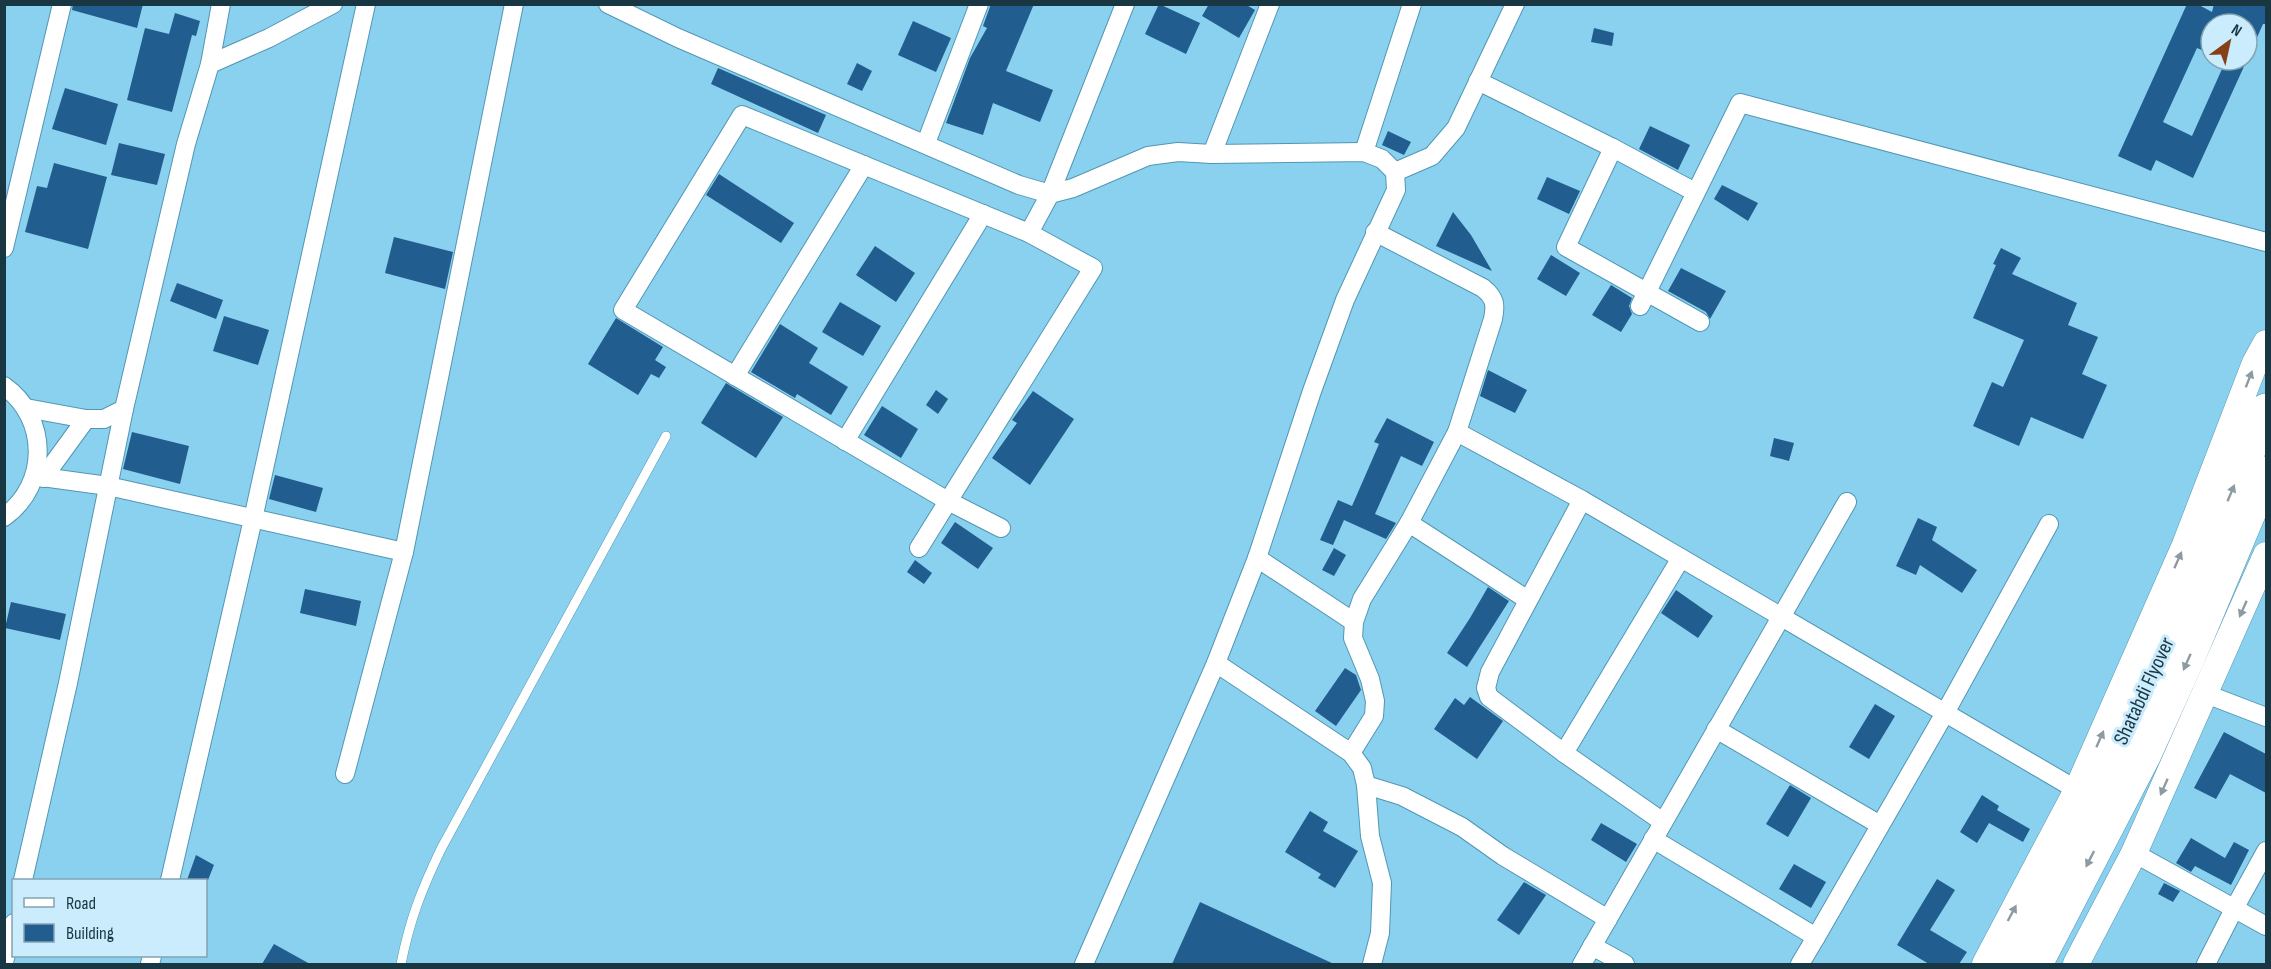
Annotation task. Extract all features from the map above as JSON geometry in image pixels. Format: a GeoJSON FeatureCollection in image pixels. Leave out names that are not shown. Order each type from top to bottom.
{"type":"FeatureCollection","features":[{"type":"Feature","properties":{"kind":"highway","name":"Shatabdi Flyover"},"geometry":{"type":"LineString","coordinates":[[2007,964],[2096,797],[2161,658],[2266,410]]}},
{"type":"Feature","properties":{"kind":"highway","name":"Shatabdi Flyover"},"geometry":{"type":"LineString","coordinates":[[2036,964],[2096,797],[2144,756],[2187,661],[2266,473]]}},
{"type":"Feature","properties":{"kind":"street"},"geometry":{"type":"LineString","coordinates":[[4,248],[62,4]]}},
{"type":"Feature","properties":{"kind":"street"},"geometry":{"type":"LineString","coordinates":[[23,879],[68,683],[124,409],[186,144],[210,63],[221,4]]}},
{"type":"Feature","properties":{"kind":"street"},"geometry":{"type":"LineString","coordinates":[[210,63],[269,38],[333,4]]}},
{"type":"Feature","properties":{"kind":"street"},"geometry":{"type":"LineString","coordinates":[[170,879],[253,519],[366,4]]}},
{"type":"Feature","properties":{"kind":"street"},"geometry":{"type":"LineString","coordinates":[[345,774],[404,552],[514,4]]}},
{"type":"Feature","properties":{"kind":"street"},"geometry":{"type":"LineString","coordinates":[[608,4],[678,38],[1019,185],[1050,194],[1072,188],[1148,156],[1178,152],[1212,154],[1364,152],[1382,159],[1395,172],[1396,190],[1345,300],[1312,391],[1257,558],[1216,663],[1084,964]]}},
{"type":"Feature","properties":{"kind":"street"},"geometry":{"type":"LineString","coordinates":[[926,144],[980,4]]}},
{"type":"Feature","properties":{"kind":"street"},"geometry":{"type":"LineString","coordinates":[[1029,233],[1050,194],[1125,4]]}},
{"type":"Feature","properties":{"kind":"street"},"geometry":{"type":"LineString","coordinates":[[1212,154],[1270,4]]}},
{"type":"Feature","properties":{"kind":"street"},"geometry":{"type":"LineString","coordinates":[[1364,152],[1412,4]]}},
{"type":"Feature","properties":{"kind":"street"},"geometry":{"type":"LineString","coordinates":[[1395,172],[1432,156],[1456,128],[1515,4]]}},
{"type":"Feature","properties":{"kind":"street"},"geometry":{"type":"LineString","coordinates":[[1478,81],[1613,148],[1695,192]]}},
{"type":"Feature","properties":{"kind":"street"},"geometry":{"type":"LineString","coordinates":[[1643,299],[1740,103],[2266,242]]}},
{"type":"Feature","properties":{"kind":"street"},"geometry":{"type":"LineString","coordinates":[[919,548],[948,501],[1093,268],[1029,233],[742,115],[623,310],[948,501],[1001,528]]}},
{"type":"Feature","properties":{"kind":"street"},"geometry":{"type":"LineString","coordinates":[[1613,148],[1566,247],[1643,299],[1701,322]]}},
{"type":"Feature","properties":{"kind":"street"},"geometry":{"type":"LineString","coordinates":[[735,376],[864,165]]}},
{"type":"Feature","properties":{"kind":"street"},"geometry":{"type":"LineString","coordinates":[[845,441],[983,214]]}},
{"type":"Feature","properties":{"kind":"street"},"geometry":{"type":"LineString","coordinates":[[1351,753],[1374,716],[1371,678],[1353,638],[1354,622],[1362,599],[1409,523],[1456,432],[1494,319],[1496,304],[1483,288],[1375,232]]}},
{"type":"Feature","properties":{"kind":"street"},"geometry":{"type":"LineString","coordinates":[[1985,964],[2096,797],[2184,545],[2255,363],[2266,343]]}},
{"type":"Feature","properties":{"kind":"street"},"geometry":{"type":"LineString","coordinates":[[4,386],[13,392],[26,408],[36,430],[39,477]]}},
{"type":"Feature","properties":{"kind":"street"},"geometry":{"type":"LineString","coordinates":[[26,408],[86,419],[104,418],[124,409]]}},
{"type":"Feature","properties":{"kind":"street"},"geometry":{"type":"LineString","coordinates":[[4,517],[14,510],[27,495],[86,419]]}},
{"type":"Feature","properties":{"kind":"street"},"geometry":{"type":"LineString","coordinates":[[1456,432],[1582,500],[1945,713],[2096,797]]}},
{"type":"Feature","properties":{"kind":"street"},"geometry":{"type":"LineString","coordinates":[[39,477],[108,486],[404,552]]}},
{"type":"Feature","properties":{"kind":"street"},"geometry":{"type":"LineString","coordinates":[[1582,500],[1490,672],[1486,688],[1489,697],[1663,822]]}},
{"type":"Feature","properties":{"kind":"street"},"geometry":{"type":"LineString","coordinates":[[1582,964],[1847,502]]}},
{"type":"Feature","properties":{"kind":"street"},"geometry":{"type":"LineString","coordinates":[[1409,523],[1528,600]]}},
{"type":"Feature","properties":{"kind":"street"},"geometry":{"type":"LineString","coordinates":[[1800,964],[1945,713],[2049,524]]}},
{"type":"Feature","properties":{"kind":"street"},"geometry":{"type":"LineString","coordinates":[[2076,964],[2134,853],[2266,555]]}},
{"type":"Feature","properties":{"kind":"street"},"geometry":{"type":"LineString","coordinates":[[1257,558],[1354,622]]}},
{"type":"Feature","properties":{"kind":"street"},"geometry":{"type":"LineString","coordinates":[[1564,753],[1681,558]]}},
{"type":"Feature","properties":{"kind":"street"},"geometry":{"type":"LineString","coordinates":[[1216,663],[1351,753],[1362,768],[1366,785],[1370,836],[1382,883],[1380,933],[1372,964]]}},
{"type":"Feature","properties":{"kind":"street"},"geometry":{"type":"LineString","coordinates":[[2206,694],[2266,717]]}},
{"type":"Feature","properties":{"kind":"street"},"geometry":{"type":"LineString","coordinates":[[1716,729],[1881,825]]}},
{"type":"Feature","properties":{"kind":"street"},"geometry":{"type":"LineString","coordinates":[[1366,785],[1402,796],[1462,827],[1503,856],[1608,919]]}},
{"type":"Feature","properties":{"kind":"street"},"geometry":{"type":"LineString","coordinates":[[1653,839],[1816,938]]}},
{"type":"Feature","properties":{"kind":"street"},"geometry":{"type":"LineString","coordinates":[[2206,964],[2266,851]]}},
{"type":"Feature","properties":{"kind":"street"},"geometry":{"type":"LineString","coordinates":[[2134,853],[2266,926]]}},
{"type":"Feature","properties":{"kind":"street"},"geometry":{"type":"LineString","coordinates":[[4,962],[12,931]]}},
{"type":"Feature","properties":{"kind":"street"},"geometry":{"type":"LineString","coordinates":[[1592,946],[1626,964]]}},
{"type":"Feature","properties":{"kind":"lane"},"geometry":{"type":"LineString","coordinates":[[401,964],[408,926],[420,892],[441,849],[666,436]]}},
{"type":"Feature","properties":{"kind":"building"},"geometry":{"type":"Polygon","coordinates":[[[73,4],[143,4],[137,28],[72,10],[73,4]]]}},
{"type":"Feature","properties":{"kind":"building"},"geometry":{"type":"Polygon","coordinates":[[[991,4],[1034,4],[1006,71],[1053,90],[1040,122],[993,103],[983,135],[946,123],[970,58],[987,28],[983,26],[991,4]]]}},
{"type":"Feature","properties":{"kind":"building"},"geometry":{"type":"Polygon","coordinates":[[[1159,4],[1200,23],[1186,54],[1145,34],[1159,4]]]}},
{"type":"Feature","properties":{"kind":"building"},"geometry":{"type":"Polygon","coordinates":[[[1209,4],[1245,4],[1255,10],[1239,38],[1202,16],[1209,4]]]}},
{"type":"Feature","properties":{"kind":"building"},"geometry":{"type":"Polygon","coordinates":[[[2187,4],[2197,4],[2212,12],[2199,12],[2199,49],[2197,48],[2163,122],[2192,136],[2221,72],[2242,72],[2193,178],[2156,160],[2151,171],[2118,156],[2187,4]]]}},
{"type":"Feature","properties":{"kind":"building"},"geometry":{"type":"Polygon","coordinates":[[[2214,4],[2266,4],[2266,24],[2263,24],[2259,33],[2259,12],[2212,12],[2214,4]]]}},
{"type":"Feature","properties":{"kind":"building"},"geometry":{"type":"Polygon","coordinates":[[[175,13],[200,21],[196,36],[192,35],[172,112],[127,100],[145,28],[169,34],[175,13]]]}},
{"type":"Feature","properties":{"kind":"building"},"geometry":{"type":"Polygon","coordinates":[[[913,21],[951,38],[936,72],[898,55],[913,21]]]}},
{"type":"Feature","properties":{"kind":"building"},"geometry":{"type":"Polygon","coordinates":[[[1594,28],[1614,33],[1612,46],[1591,42],[1594,28]]]}},
{"type":"Feature","properties":{"kind":"building"},"geometry":{"type":"Polygon","coordinates":[[[857,63],[872,71],[862,91],[847,84],[857,63]]]}},
{"type":"Feature","properties":{"kind":"building"},"geometry":{"type":"Polygon","coordinates":[[[718,68],[826,115],[818,133],[711,84],[718,68]]]}},
{"type":"Feature","properties":{"kind":"building"},"geometry":{"type":"Polygon","coordinates":[[[65,88],[118,104],[106,145],[52,129],[65,88]]]}},
{"type":"Feature","properties":{"kind":"building"},"geometry":{"type":"Polygon","coordinates":[[[1650,126],[1690,145],[1678,170],[1639,149],[1650,126]]]}},
{"type":"Feature","properties":{"kind":"building"},"geometry":{"type":"Polygon","coordinates":[[[1388,131],[1411,142],[1404,155],[1382,145],[1388,131]]]}},
{"type":"Feature","properties":{"kind":"building"},"geometry":{"type":"Polygon","coordinates":[[[119,143],[165,154],[157,185],[111,175],[119,143]]]}},
{"type":"Feature","properties":{"kind":"building"},"geometry":{"type":"Polygon","coordinates":[[[54,163],[107,177],[88,249],[25,232],[37,186],[47,188],[54,163]]]}},
{"type":"Feature","properties":{"kind":"building"},"geometry":{"type":"Polygon","coordinates":[[[719,174],[794,223],[781,243],[706,195],[719,174]]]}},
{"type":"Feature","properties":{"kind":"building"},"geometry":{"type":"Polygon","coordinates":[[[1547,177],[1580,191],[1569,214],[1537,199],[1547,177]]]}},
{"type":"Feature","properties":{"kind":"building"},"geometry":{"type":"Polygon","coordinates":[[[1722,185],[1758,203],[1748,221],[1714,199],[1722,185]]]}},
{"type":"Feature","properties":{"kind":"building"},"geometry":{"type":"Polygon","coordinates":[[[1453,212],[1471,235],[1492,271],[1436,246],[1453,212]]]}},
{"type":"Feature","properties":{"kind":"building"},"geometry":{"type":"Polygon","coordinates":[[[394,237],[453,252],[445,289],[385,273],[394,237]]]}},
{"type":"Feature","properties":{"kind":"building"},"geometry":{"type":"Polygon","coordinates":[[[875,246],[915,273],[896,302],[856,275],[875,246]]]}},
{"type":"Feature","properties":{"kind":"building"},"geometry":{"type":"Polygon","coordinates":[[[2001,248],[2021,258],[2012,274],[2077,303],[2068,325],[2098,337],[2082,374],[2107,385],[2083,439],[2031,417],[2019,446],[1973,426],[1992,382],[2003,387],[2024,340],[1973,318],[2001,248]]]}},
{"type":"Feature","properties":{"kind":"building"},"geometry":{"type":"Polygon","coordinates":[[[1551,255],[1580,273],[1566,296],[1537,279],[1551,255]]]}},
{"type":"Feature","properties":{"kind":"building"},"geometry":{"type":"Polygon","coordinates":[[[1681,268],[1726,291],[1710,319],[1706,312],[1668,291],[1681,268]]]}},
{"type":"Feature","properties":{"kind":"building"},"geometry":{"type":"Polygon","coordinates":[[[177,283],[223,300],[216,319],[170,301],[177,283]]]}},
{"type":"Feature","properties":{"kind":"building"},"geometry":{"type":"Polygon","coordinates":[[[1611,285],[1632,298],[1629,306],[1632,314],[1621,332],[1592,315],[1611,285]]]}},
{"type":"Feature","properties":{"kind":"building"},"geometry":{"type":"Polygon","coordinates":[[[840,302],[881,326],[863,356],[822,332],[840,302]]]}},
{"type":"Feature","properties":{"kind":"building"},"geometry":{"type":"Polygon","coordinates":[[[224,316],[269,330],[258,365],[213,351],[224,316]]]}},
{"type":"Feature","properties":{"kind":"building"},"geometry":{"type":"Polygon","coordinates":[[[616,318],[663,347],[655,360],[666,367],[659,378],[651,374],[638,395],[588,364],[616,318]]]}},
{"type":"Feature","properties":{"kind":"building"},"geometry":{"type":"Polygon","coordinates":[[[780,324],[818,348],[809,363],[848,387],[831,415],[797,394],[795,398],[751,372],[780,324]]]}},
{"type":"Feature","properties":{"kind":"building"},"geometry":{"type":"Polygon","coordinates":[[[1488,370],[1527,390],[1515,413],[1480,396],[1488,370]]]}},
{"type":"Feature","properties":{"kind":"building"},"geometry":{"type":"Polygon","coordinates":[[[726,383],[783,417],[756,458],[701,423],[726,383]]]}},
{"type":"Feature","properties":{"kind":"building"},"geometry":{"type":"Polygon","coordinates":[[[936,390],[948,399],[938,414],[926,405],[936,390]]]}},
{"type":"Feature","properties":{"kind":"building"},"geometry":{"type":"Polygon","coordinates":[[[1033,391],[1074,419],[1030,485],[992,458],[1017,423],[1012,420],[1033,391]]]}},
{"type":"Feature","properties":{"kind":"building"},"geometry":{"type":"Polygon","coordinates":[[[882,406],[918,429],[901,458],[864,435],[882,406]]]}},
{"type":"Feature","properties":{"kind":"building"},"geometry":{"type":"Polygon","coordinates":[[[1387,418],[1434,442],[1422,466],[1401,456],[1375,514],[1396,523],[1386,539],[1344,520],[1333,545],[1320,540],[1338,500],[1352,506],[1379,444],[1374,442],[1387,418]]]}},
{"type":"Feature","properties":{"kind":"building"},"geometry":{"type":"Polygon","coordinates":[[[132,432],[189,446],[180,484],[123,469],[132,432]]]}},
{"type":"Feature","properties":{"kind":"building"},"geometry":{"type":"Polygon","coordinates":[[[1774,438],[1794,443],[1789,461],[1770,456],[1774,438]]]}},
{"type":"Feature","properties":{"kind":"building"},"geometry":{"type":"Polygon","coordinates":[[[275,475],[323,488],[316,512],[269,499],[275,475]]]}},
{"type":"Feature","properties":{"kind":"building"},"geometry":{"type":"Polygon","coordinates":[[[1918,518],[1937,527],[1932,540],[1977,570],[1962,593],[1920,565],[1916,575],[1896,566],[1918,518]]]}},
{"type":"Feature","properties":{"kind":"building"},"geometry":{"type":"Polygon","coordinates":[[[955,522],[993,548],[978,569],[941,543],[955,522]]]}},
{"type":"Feature","properties":{"kind":"building"},"geometry":{"type":"Polygon","coordinates":[[[1334,548],[1346,555],[1334,576],[1322,570],[1334,548]]]}},
{"type":"Feature","properties":{"kind":"building"},"geometry":{"type":"Polygon","coordinates":[[[915,560],[932,573],[924,584],[907,572],[915,560]]]}},
{"type":"Feature","properties":{"kind":"building"},"geometry":{"type":"Polygon","coordinates":[[[1488,587],[1509,601],[1467,667],[1447,653],[1488,587]]]}},
{"type":"Feature","properties":{"kind":"building"},"geometry":{"type":"Polygon","coordinates":[[[305,589],[361,601],[356,626],[300,613],[305,589]]]}},
{"type":"Feature","properties":{"kind":"building"},"geometry":{"type":"Polygon","coordinates":[[[1676,590],[1713,616],[1698,638],[1661,613],[1676,590]]]}},
{"type":"Feature","properties":{"kind":"building"},"geometry":{"type":"Polygon","coordinates":[[[11,602],[66,614],[60,640],[5,628],[11,602]]]}},
{"type":"Feature","properties":{"kind":"building"},"geometry":{"type":"Polygon","coordinates":[[[1345,668],[1356,675],[1361,690],[1336,726],[1315,711],[1345,668]]]}},
{"type":"Feature","properties":{"kind":"building"},"geometry":{"type":"Polygon","coordinates":[[[1470,697],[1503,721],[1477,759],[1434,729],[1455,698],[1464,705],[1470,697]]]}},
{"type":"Feature","properties":{"kind":"building"},"geometry":{"type":"Polygon","coordinates":[[[1875,704],[1895,716],[1869,759],[1849,747],[1875,704]]]}},
{"type":"Feature","properties":{"kind":"building"},"geometry":{"type":"Polygon","coordinates":[[[2224,732],[2266,754],[2266,793],[2230,774],[2216,799],[2194,788],[2224,732]]]}},
{"type":"Feature","properties":{"kind":"building"},"geometry":{"type":"Polygon","coordinates":[[[1790,785],[1811,798],[1788,837],[1766,824],[1790,785]]]}},
{"type":"Feature","properties":{"kind":"building"},"geometry":{"type":"Polygon","coordinates":[[[1982,795],[1999,806],[1997,810],[2030,829],[2023,842],[1989,823],[1977,843],[1960,832],[1982,795]]]}},
{"type":"Feature","properties":{"kind":"building"},"geometry":{"type":"Polygon","coordinates":[[[1310,811],[1328,822],[1323,831],[1358,851],[1335,888],[1318,878],[1321,874],[1285,852],[1310,811]]]}},
{"type":"Feature","properties":{"kind":"building"},"geometry":{"type":"Polygon","coordinates":[[[1601,823],[1637,844],[1626,862],[1591,840],[1601,823]]]}},
{"type":"Feature","properties":{"kind":"building"},"geometry":{"type":"Polygon","coordinates":[[[2191,838],[2225,858],[2234,842],[2249,850],[2231,885],[2195,866],[2191,872],[2176,863],[2191,838]]]}},
{"type":"Feature","properties":{"kind":"building"},"geometry":{"type":"Polygon","coordinates":[[[196,855],[214,865],[208,880],[187,879],[196,855]]]}},
{"type":"Feature","properties":{"kind":"building"},"geometry":{"type":"Polygon","coordinates":[[[1794,864],[1826,882],[1811,908],[1779,889],[1794,864]]]}},
{"type":"Feature","properties":{"kind":"building"},"geometry":{"type":"Polygon","coordinates":[[[1937,879],[1955,890],[1930,930],[1967,952],[1959,964],[1929,964],[1897,945],[1937,879]]]}},
{"type":"Feature","properties":{"kind":"building"},"geometry":{"type":"Polygon","coordinates":[[[1524,882],[1546,895],[1519,935],[1497,920],[1524,882]]]}},
{"type":"Feature","properties":{"kind":"building"},"geometry":{"type":"Polygon","coordinates":[[[2164,883],[2180,891],[2173,902],[2158,894],[2164,883]]]}},
{"type":"Feature","properties":{"kind":"building"},"geometry":{"type":"Polygon","coordinates":[[[1200,902],[1334,964],[1172,964],[1200,902]]]}},
{"type":"Feature","properties":{"kind":"building"},"geometry":{"type":"Polygon","coordinates":[[[274,944],[310,964],[262,964],[274,944]]]}}]}
